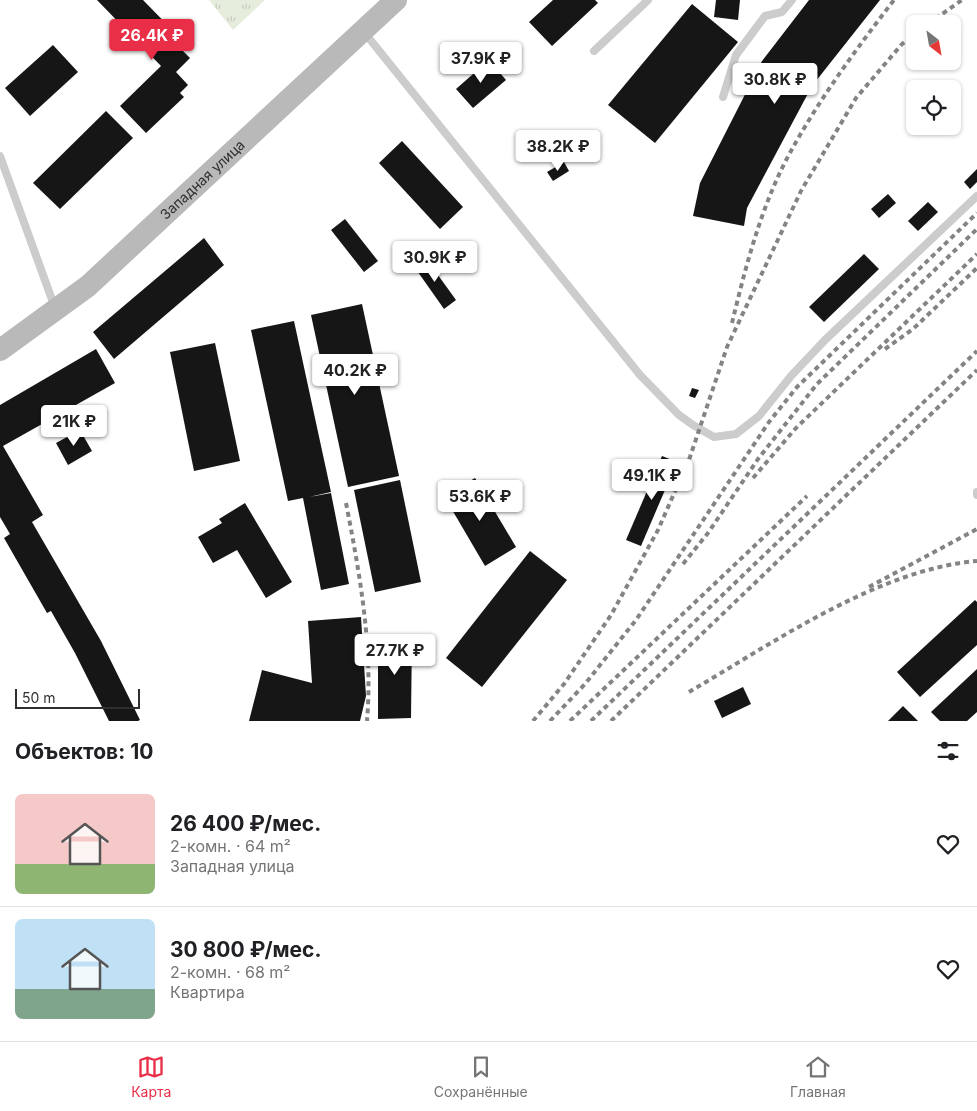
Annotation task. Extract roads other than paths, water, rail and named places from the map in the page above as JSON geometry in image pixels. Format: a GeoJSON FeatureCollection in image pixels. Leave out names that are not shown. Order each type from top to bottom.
{"type":"FeatureCollection","features":[{"type":"Feature","properties":{"kind":"main road","name":"Западная улица"},"geometry":{"type":"LineString","coordinates":[[0,350],[88,286],[396,0]]}},
{"type":"Feature","properties":{"kind":"lane"},"geometry":{"type":"LineString","coordinates":[[594,52],[648,0]]}},
{"type":"Feature","properties":{"kind":"lane"},"geometry":{"type":"LineString","coordinates":[[723,97],[736,56],[765,16],[782,12],[792,0]]}},
{"type":"Feature","properties":{"kind":"lane"},"geometry":{"type":"LineString","coordinates":[[363,30],[640,375],[679,415],[714,437],[736,434],[759,416],[791,376],[825,340],[977,196]]}},
{"type":"Feature","properties":{"kind":"lane"},"geometry":{"type":"LineString","coordinates":[[0,156],[56,310]]}},
{"type":"Feature","properties":{"kind":"railway"},"geometry":{"type":"LineString","coordinates":[[732,323],[763,213],[791,151],[827,93],[894,0]]}},
{"type":"Feature","properties":{"kind":"railway"},"geometry":{"type":"LineString","coordinates":[[941,15],[962,0]]}},
{"type":"Feature","properties":{"kind":"railway"},"geometry":{"type":"LineString","coordinates":[[533,721],[564,684],[611,615],[658,530],[690,457],[727,347],[801,191],[856,98],[906,41]]}},
{"type":"Feature","properties":{"kind":"railway"},"geometry":{"type":"LineString","coordinates":[[550,721],[585,684],[636,620],[769,422],[797,387],[977,213]]}},
{"type":"Feature","properties":{"kind":"railway"},"geometry":{"type":"LineString","coordinates":[[683,564],[708,533],[758,459],[817,384],[977,229]]}},
{"type":"Feature","properties":{"kind":"railway"},"geometry":{"type":"LineString","coordinates":[[753,478],[796,428],[977,254]]}},
{"type":"Feature","properties":{"kind":"railway"},"geometry":{"type":"LineString","coordinates":[[885,349],[913,329],[977,268]]}},
{"type":"Feature","properties":{"kind":"railway"},"geometry":{"type":"LineString","coordinates":[[591,721],[977,351]]}},
{"type":"Feature","properties":{"kind":"railway"},"geometry":{"type":"LineString","coordinates":[[611,721],[977,370]]}},
{"type":"Feature","properties":{"kind":"railway"},"geometry":{"type":"LineString","coordinates":[[570,721],[807,496]]}},
{"type":"Feature","properties":{"kind":"railway"},"geometry":{"type":"LineString","coordinates":[[346,503],[356,557],[367,638],[367,721]]}},
{"type":"Feature","properties":{"kind":"railway"},"geometry":{"type":"LineString","coordinates":[[869,587],[977,529]]}},
{"type":"Feature","properties":{"kind":"railway"},"geometry":{"type":"LineString","coordinates":[[689,692],[791,631],[865,593],[902,578],[940,567],[977,561]]}}]}
